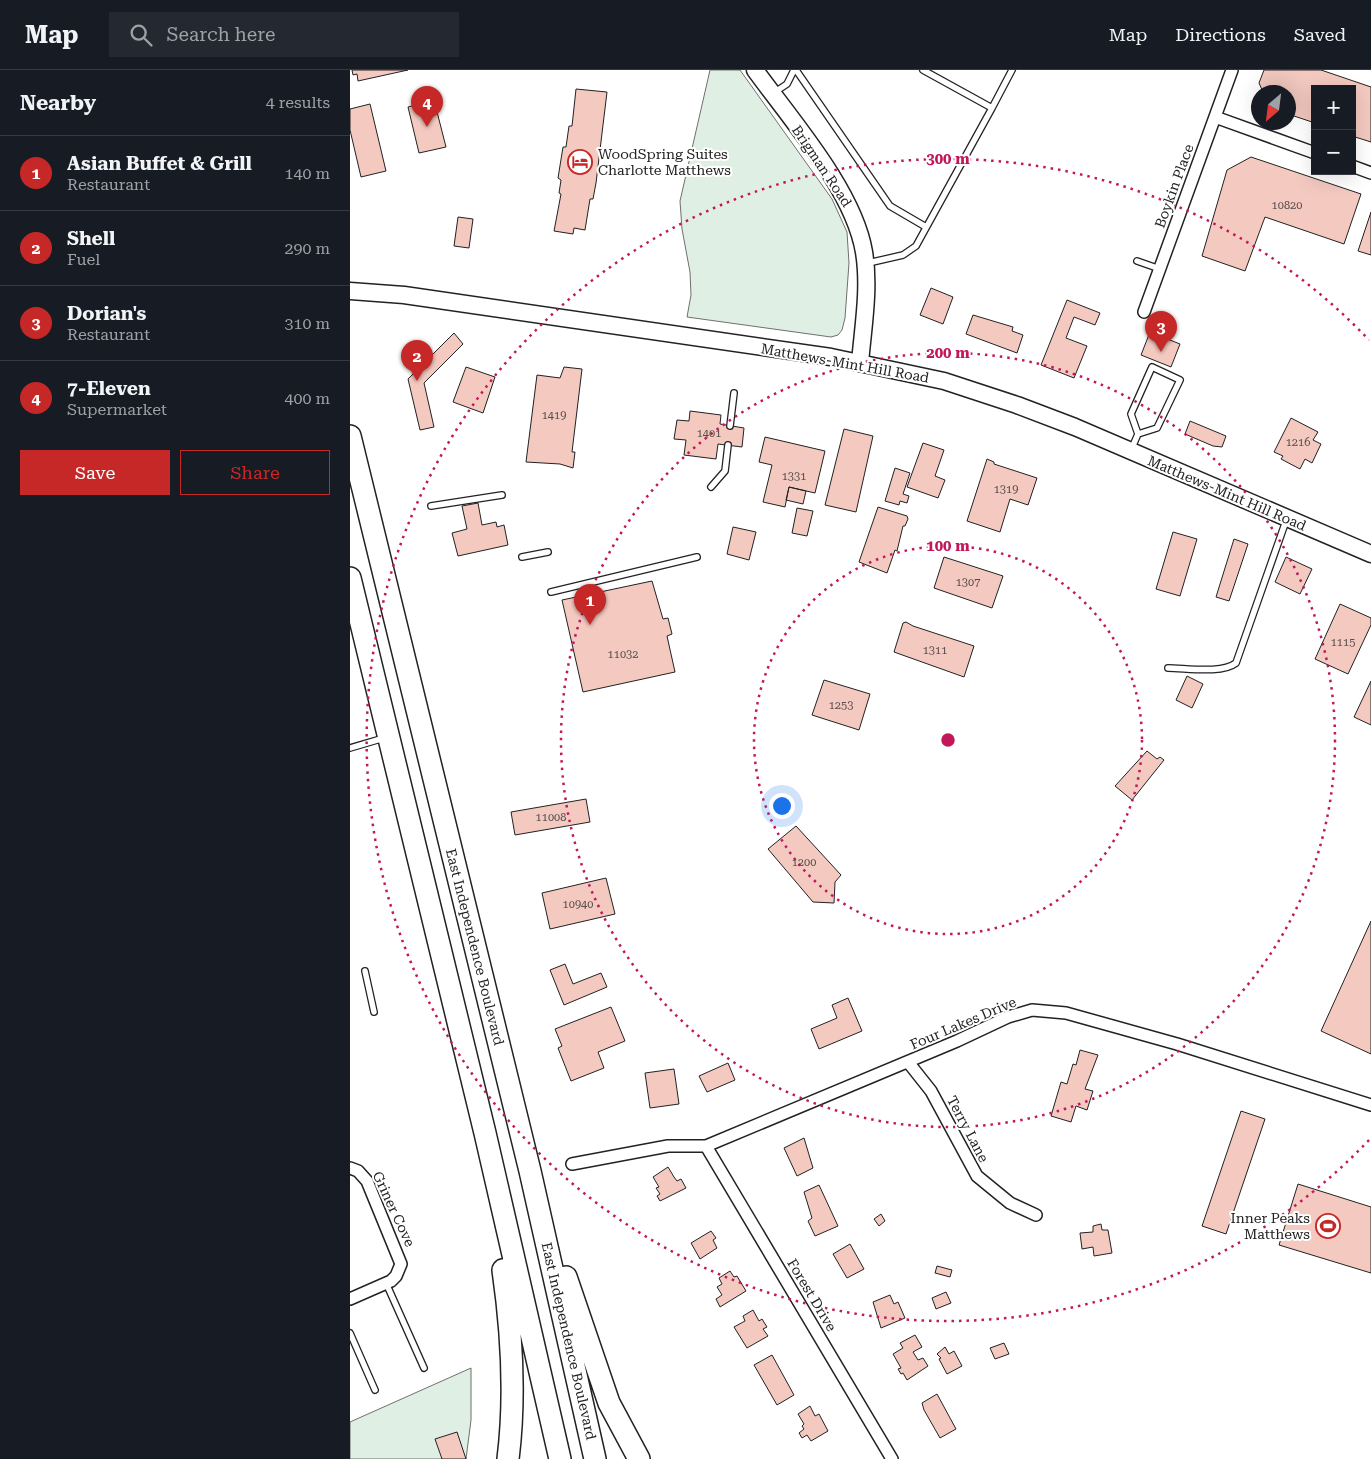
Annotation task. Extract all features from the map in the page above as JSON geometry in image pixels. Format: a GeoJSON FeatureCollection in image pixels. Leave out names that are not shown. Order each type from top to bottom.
{"type":"FeatureCollection","features":[{"type":"Feature","properties":{"kind":"highway","name":"East Independence Boulevard"},"geometry":{"type":"LineString","coordinates":[[350,436],[530,1171],[595,1459]]}},
{"type":"Feature","properties":{"kind":"highway"},"geometry":{"type":"LineString","coordinates":[[350,578],[485,1133],[560,1459]]}},
{"type":"Feature","properties":{"kind":"highway"},"geometry":{"type":"LineString","coordinates":[[485,1133],[511,1328],[514,1398],[508,1459]]}},
{"type":"Feature","properties":{"kind":"highway"},"geometry":{"type":"LineString","coordinates":[[530,1171],[609,1403],[639,1459]]}},
{"type":"Feature","properties":{"kind":"main road","name":"Brigman Road"},"geometry":{"type":"LineString","coordinates":[[755,70],[846,200],[861,235],[866,264],[860,363]]}},
{"type":"Feature","properties":{"kind":"main road","name":"Matthews-Mint Hill Road"},"geometry":{"type":"LineString","coordinates":[[350,291],[404,295],[860,363],[970,389],[1034,411],[1371,554]]}},
{"type":"Feature","properties":{"kind":"street","name":"Boykin Place"},"geometry":{"type":"LineString","coordinates":[[1144,312],[1232,70]]}},
{"type":"Feature","properties":{"kind":"street"},"geometry":{"type":"LineString","coordinates":[[1215,117],[1311,152]]}},
{"type":"Feature","properties":{"kind":"street"},"geometry":{"type":"LineString","coordinates":[[1356,167],[1371,173]]}},
{"type":"Feature","properties":{"kind":"street","name":"Four Lakes Drive"},"geometry":{"type":"LineString","coordinates":[[572,1164],[668,1146],[706,1146],[908,1062],[1008,1017],[1032,1010],[1066,1012],[1178,1044],[1371,1105]]}},
{"type":"Feature","properties":{"kind":"street","name":"Terry Lane"},"geometry":{"type":"LineString","coordinates":[[908,1062],[931,1091],[977,1176],[1010,1203],[1036,1215]]}},
{"type":"Feature","properties":{"kind":"street","name":"Forest Drive"},"geometry":{"type":"LineString","coordinates":[[706,1146],[892,1459]]}},
{"type":"Feature","properties":{"kind":"street","name":"Griner Cove"},"geometry":{"type":"LineString","coordinates":[[350,1168],[358,1171],[367,1181],[401,1264],[396,1276],[386,1283],[350,1299]]}},
{"type":"Feature","properties":{"kind":"lane"},"geometry":{"type":"LineString","coordinates":[[772,94],[787,84],[795,70],[890,206],[926,227]]}},
{"type":"Feature","properties":{"kind":"lane"},"geometry":{"type":"LineString","coordinates":[[923,70],[992,108]]}},
{"type":"Feature","properties":{"kind":"lane"},"geometry":{"type":"LineString","coordinates":[[866,264],[903,255],[916,246],[1012,70]]}},
{"type":"Feature","properties":{"kind":"lane"},"geometry":{"type":"LineString","coordinates":[[1137,261],[1160,269]]}},
{"type":"Feature","properties":{"kind":"lane"},"geometry":{"type":"LineString","coordinates":[[1130,451],[1138,434],[1131,414],[1152,367],[1180,380],[1157,428],[1138,434]]}},
{"type":"Feature","properties":{"kind":"lane"},"geometry":{"type":"LineString","coordinates":[[730,426],[734,393]]}},
{"type":"Feature","properties":{"kind":"lane"},"geometry":{"type":"LineString","coordinates":[[711,487],[725,471],[728,445]]}},
{"type":"Feature","properties":{"kind":"lane"},"geometry":{"type":"LineString","coordinates":[[431,506],[502,495]]}},
{"type":"Feature","properties":{"kind":"lane"},"geometry":{"type":"LineString","coordinates":[[1168,668],[1219,669],[1230,668],[1236,663],[1287,518]]}},
{"type":"Feature","properties":{"kind":"lane"},"geometry":{"type":"LineString","coordinates":[[522,557],[548,552]]}},
{"type":"Feature","properties":{"kind":"lane"},"geometry":{"type":"LineString","coordinates":[[551,592],[697,557]]}},
{"type":"Feature","properties":{"kind":"lane"},"geometry":{"type":"LineString","coordinates":[[350,748],[388,737]]}},
{"type":"Feature","properties":{"kind":"lane"},"geometry":{"type":"LineString","coordinates":[[365,971],[374,1012]]}},
{"type":"Feature","properties":{"kind":"lane"},"geometry":{"type":"LineString","coordinates":[[386,1283],[424,1368]]}},
{"type":"Feature","properties":{"kind":"lane"},"geometry":{"type":"LineString","coordinates":[[350,1333],[375,1390]]}},
{"type":"Feature","properties":{"kind":"green space"},"geometry":{"type":"Polygon","coordinates":[[[710,70],[740,70],[832,199],[847,232],[849,263],[845,318],[842,330],[838,335],[831,337],[687,317],[691,295],[690,272],[682,229],[680,201],[710,70]]]}},
{"type":"Feature","properties":{"kind":"green space"},"geometry":{"type":"Polygon","coordinates":[[[471,1368],[471,1420],[466,1459],[350,1459],[350,1422],[471,1368]]]}},
{"type":"Feature","properties":{"kind":"building"},"geometry":{"type":"Polygon","coordinates":[[[352,70],[408,70],[358,81],[357,74],[353,75],[352,70]]]}},
{"type":"Feature","properties":{"kind":"building"},"geometry":{"type":"Polygon","coordinates":[[[1264,70],[1321,70],[1371,87],[1371,142],[1356,137],[1356,85],[1311,85],[1311,122],[1296,117],[1296,85],[1260,85],[1264,70]]]}},
{"type":"Feature","properties":{"kind":"building","name":"WoodSpring Suites Charlotte Matthews"},"geometry":{"type":"Polygon","coordinates":[[[576,89],[607,92],[593,199],[590,199],[585,230],[574,228],[573,234],[554,231],[561,194],[559,193],[561,180],[558,178],[563,147],[566,147],[569,126],[572,126],[576,89]]]}},
{"type":"Feature","properties":{"kind":"building"},"geometry":{"type":"Polygon","coordinates":[[[434,100],[446,147],[419,153],[408,107],[434,100]]]}},
{"type":"Feature","properties":{"kind":"building"},"geometry":{"type":"Polygon","coordinates":[[[370,104],[386,171],[361,177],[350,130],[350,109],[370,104]]]}},
{"type":"Feature","properties":{"kind":"building"},"geometry":{"type":"Polygon","coordinates":[[[1251,157],[1361,194],[1344,244],[1265,217],[1245,271],[1202,256],[1227,170],[1251,157]]]}},
{"type":"Feature","properties":{"kind":"building"},"geometry":{"type":"Polygon","coordinates":[[[1371,212],[1371,255],[1358,251],[1371,212]]]}},
{"type":"Feature","properties":{"kind":"building"},"geometry":{"type":"Polygon","coordinates":[[[458,217],[473,219],[469,248],[454,246],[458,217]]]}},
{"type":"Feature","properties":{"kind":"building"},"geometry":{"type":"Polygon","coordinates":[[[931,288],[953,297],[943,324],[920,315],[931,288]]]}},
{"type":"Feature","properties":{"kind":"building"},"geometry":{"type":"Polygon","coordinates":[[[1067,300],[1100,313],[1095,325],[1074,317],[1066,338],[1087,346],[1074,378],[1041,365],[1067,300]]]}},
{"type":"Feature","properties":{"kind":"building"},"geometry":{"type":"Polygon","coordinates":[[[973,315],[1013,327],[1012,331],[1023,335],[1017,353],[966,334],[973,315]]]}},
{"type":"Feature","properties":{"kind":"building"},"geometry":{"type":"Polygon","coordinates":[[[1150,332],[1180,344],[1171,367],[1141,355],[1150,332]]]}},
{"type":"Feature","properties":{"kind":"building"},"geometry":{"type":"Polygon","coordinates":[[[454,333],[463,344],[424,383],[434,427],[420,430],[408,379],[454,333]]]}},
{"type":"Feature","properties":{"kind":"building"},"geometry":{"type":"Polygon","coordinates":[[[466,367],[495,377],[483,413],[453,402],[466,367]]]}},
{"type":"Feature","properties":{"kind":"building"},"geometry":{"type":"Polygon","coordinates":[[[564,367],[582,369],[572,452],[575,452],[573,468],[560,464],[526,462],[537,375],[560,378],[564,367]]]}},
{"type":"Feature","properties":{"kind":"building"},"geometry":{"type":"Polygon","coordinates":[[[690,411],[721,415],[720,424],[744,428],[742,447],[718,444],[716,459],[684,455],[686,440],[674,439],[677,420],[689,421],[690,411]]]}},
{"type":"Feature","properties":{"kind":"building"},"geometry":{"type":"Polygon","coordinates":[[[1291,418],[1318,432],[1313,440],[1321,444],[1312,463],[1305,459],[1300,469],[1281,459],[1283,456],[1274,452],[1291,418]]]}},
{"type":"Feature","properties":{"kind":"building"},"geometry":{"type":"Polygon","coordinates":[[[1190,421],[1226,436],[1222,447],[1213,446],[1185,434],[1190,421]]]}},
{"type":"Feature","properties":{"kind":"building"},"geometry":{"type":"Polygon","coordinates":[[[844,429],[873,436],[856,512],[825,505],[844,429]]]}},
{"type":"Feature","properties":{"kind":"building"},"geometry":{"type":"Polygon","coordinates":[[[765,437],[825,451],[815,493],[789,487],[785,507],[763,502],[772,465],[759,462],[765,437]]]}},
{"type":"Feature","properties":{"kind":"building"},"geometry":{"type":"Polygon","coordinates":[[[923,443],[944,450],[935,476],[945,480],[938,498],[907,487],[923,443]]]}},
{"type":"Feature","properties":{"kind":"building"},"geometry":{"type":"Polygon","coordinates":[[[987,459],[994,462],[994,464],[1037,478],[1028,505],[1010,499],[1000,532],[967,521],[987,459]]]}},
{"type":"Feature","properties":{"kind":"building"},"geometry":{"type":"Polygon","coordinates":[[[895,468],[910,473],[903,494],[909,496],[907,503],[900,501],[899,505],[885,501],[895,468]]]}},
{"type":"Feature","properties":{"kind":"building"},"geometry":{"type":"Polygon","coordinates":[[[789,487],[806,491],[803,504],[786,500],[789,487]]]}},
{"type":"Feature","properties":{"kind":"building"},"geometry":{"type":"Polygon","coordinates":[[[478,503],[482,525],[496,522],[497,527],[504,525],[508,545],[458,556],[452,533],[467,529],[462,506],[478,503]]]}},
{"type":"Feature","properties":{"kind":"building"},"geometry":{"type":"Polygon","coordinates":[[[878,507],[907,516],[908,519],[905,526],[903,526],[897,551],[895,550],[887,573],[859,562],[878,507]]]}},
{"type":"Feature","properties":{"kind":"building"},"geometry":{"type":"Polygon","coordinates":[[[797,508],[813,511],[807,536],[792,533],[797,508]]]}},
{"type":"Feature","properties":{"kind":"building"},"geometry":{"type":"Polygon","coordinates":[[[733,527],[756,532],[749,560],[727,554],[733,527]]]}},
{"type":"Feature","properties":{"kind":"building"},"geometry":{"type":"Polygon","coordinates":[[[1173,532],[1197,539],[1180,596],[1156,589],[1173,532]]]}},
{"type":"Feature","properties":{"kind":"building"},"geometry":{"type":"Polygon","coordinates":[[[1234,539],[1248,544],[1229,601],[1216,597],[1234,539]]]}},
{"type":"Feature","properties":{"kind":"building"},"geometry":{"type":"Polygon","coordinates":[[[944,557],[1003,576],[992,608],[934,588],[944,557]]]}},
{"type":"Feature","properties":{"kind":"building"},"geometry":{"type":"Polygon","coordinates":[[[1286,557],[1312,569],[1300,594],[1275,582],[1286,557]]]}},
{"type":"Feature","properties":{"kind":"building"},"geometry":{"type":"Polygon","coordinates":[[[652,581],[663,619],[668,618],[672,634],[667,636],[675,672],[583,692],[562,600],[652,581]]]}},
{"type":"Feature","properties":{"kind":"building"},"geometry":{"type":"Polygon","coordinates":[[[1340,604],[1371,618],[1371,625],[1348,674],[1315,659],[1340,604]]]}},
{"type":"Feature","properties":{"kind":"building"},"geometry":{"type":"Polygon","coordinates":[[[906,622],[974,646],[964,677],[894,652],[903,623],[906,622]]]}},
{"type":"Feature","properties":{"kind":"building"},"geometry":{"type":"Polygon","coordinates":[[[1187,676],[1203,684],[1192,708],[1176,700],[1187,676]]]}},
{"type":"Feature","properties":{"kind":"building"},"geometry":{"type":"Polygon","coordinates":[[[824,680],[870,694],[859,730],[812,715],[824,680]]]}},
{"type":"Feature","properties":{"kind":"building"},"geometry":{"type":"Polygon","coordinates":[[[1371,681],[1371,725],[1354,717],[1371,681]]]}},
{"type":"Feature","properties":{"kind":"building"},"geometry":{"type":"Polygon","coordinates":[[[1147,751],[1157,759],[1160,757],[1164,760],[1132,800],[1115,786],[1147,751]]]}},
{"type":"Feature","properties":{"kind":"building"},"geometry":{"type":"Polygon","coordinates":[[[586,799],[590,822],[515,835],[511,812],[586,799]]]}},
{"type":"Feature","properties":{"kind":"building"},"geometry":{"type":"Polygon","coordinates":[[[796,826],[841,875],[835,882],[834,903],[813,902],[768,849],[796,826]]]}},
{"type":"Feature","properties":{"kind":"building"},"geometry":{"type":"Polygon","coordinates":[[[606,878],[615,914],[550,929],[542,893],[606,878]]]}},
{"type":"Feature","properties":{"kind":"building"},"geometry":{"type":"Polygon","coordinates":[[[1371,921],[1371,1054],[1321,1031],[1371,921]]]}},
{"type":"Feature","properties":{"kind":"building"},"geometry":{"type":"Polygon","coordinates":[[[565,964],[573,984],[601,973],[607,987],[564,1005],[550,970],[565,964]]]}},
{"type":"Feature","properties":{"kind":"building"},"geometry":{"type":"Polygon","coordinates":[[[848,998],[862,1031],[819,1049],[811,1029],[837,1018],[832,1005],[848,998]]]}},
{"type":"Feature","properties":{"kind":"building"},"geometry":{"type":"Polygon","coordinates":[[[611,1007],[625,1041],[598,1052],[604,1068],[571,1081],[558,1048],[562,1046],[555,1029],[611,1007]]]}},
{"type":"Feature","properties":{"kind":"building"},"geometry":{"type":"Polygon","coordinates":[[[1080,1050],[1098,1055],[1085,1089],[1093,1091],[1087,1110],[1076,1106],[1071,1122],[1051,1116],[1061,1082],[1067,1084],[1073,1064],[1076,1065],[1080,1050]]]}},
{"type":"Feature","properties":{"kind":"building"},"geometry":{"type":"Polygon","coordinates":[[[728,1063],[735,1080],[707,1092],[699,1076],[728,1063]]]}},
{"type":"Feature","properties":{"kind":"building"},"geometry":{"type":"Polygon","coordinates":[[[674,1069],[679,1104],[650,1108],[645,1073],[674,1069]]]}},
{"type":"Feature","properties":{"kind":"building"},"geometry":{"type":"Polygon","coordinates":[[[1241,1111],[1265,1119],[1226,1234],[1202,1226],[1241,1111]]]}},
{"type":"Feature","properties":{"kind":"building"},"geometry":{"type":"Polygon","coordinates":[[[804,1138],[813,1168],[797,1176],[784,1148],[804,1138]]]}},
{"type":"Feature","properties":{"kind":"building"},"geometry":{"type":"Polygon","coordinates":[[[668,1167],[677,1181],[681,1179],[686,1188],[660,1201],[657,1196],[660,1194],[656,1188],[659,1187],[653,1177],[668,1167]]]}},
{"type":"Feature","properties":{"kind":"building","name":"Inner Peaks Matthews"},"geometry":{"type":"Polygon","coordinates":[[[1298,1184],[1371,1207],[1371,1273],[1279,1245],[1298,1184]]]}},
{"type":"Feature","properties":{"kind":"building"},"geometry":{"type":"Polygon","coordinates":[[[819,1185],[838,1226],[815,1236],[808,1221],[812,1218],[804,1192],[819,1185]]]}},
{"type":"Feature","properties":{"kind":"building"},"geometry":{"type":"Polygon","coordinates":[[[881,1214],[885,1221],[879,1226],[874,1219],[881,1214]]]}},
{"type":"Feature","properties":{"kind":"building"},"geometry":{"type":"Polygon","coordinates":[[[1101,1224],[1102,1230],[1108,1230],[1112,1253],[1094,1256],[1093,1247],[1082,1249],[1080,1233],[1093,1232],[1093,1226],[1101,1224]]]}},
{"type":"Feature","properties":{"kind":"building"},"geometry":{"type":"Polygon","coordinates":[[[711,1231],[716,1238],[713,1240],[717,1248],[700,1259],[691,1243],[711,1231]]]}},
{"type":"Feature","properties":{"kind":"building"},"geometry":{"type":"Polygon","coordinates":[[[850,1244],[864,1269],[847,1278],[833,1254],[850,1244]]]}},
{"type":"Feature","properties":{"kind":"building"},"geometry":{"type":"Polygon","coordinates":[[[937,1266],[952,1270],[950,1277],[935,1273],[937,1266]]]}},
{"type":"Feature","properties":{"kind":"building"},"geometry":{"type":"Polygon","coordinates":[[[730,1271],[734,1277],[737,1276],[746,1291],[720,1307],[716,1299],[722,1295],[717,1287],[722,1284],[719,1278],[730,1271]]]}},
{"type":"Feature","properties":{"kind":"building"},"geometry":{"type":"Polygon","coordinates":[[[946,1292],[951,1303],[936,1309],[932,1298],[946,1292]]]}},
{"type":"Feature","properties":{"kind":"building"},"geometry":{"type":"Polygon","coordinates":[[[890,1295],[894,1304],[898,1302],[905,1318],[881,1328],[873,1302],[890,1295]]]}},
{"type":"Feature","properties":{"kind":"building"},"geometry":{"type":"Polygon","coordinates":[[[753,1310],[759,1321],[762,1319],[767,1327],[763,1329],[768,1336],[747,1348],[734,1327],[745,1321],[743,1316],[753,1310]]]}},
{"type":"Feature","properties":{"kind":"building"},"geometry":{"type":"Polygon","coordinates":[[[915,1335],[922,1347],[913,1352],[918,1360],[923,1358],[928,1366],[907,1380],[898,1369],[901,1368],[893,1354],[903,1348],[900,1343],[915,1335]]]}},
{"type":"Feature","properties":{"kind":"building"},"geometry":{"type":"Polygon","coordinates":[[[1004,1343],[1009,1354],[995,1359],[990,1348],[1004,1343]]]}},
{"type":"Feature","properties":{"kind":"building"},"geometry":{"type":"Polygon","coordinates":[[[945,1347],[949,1354],[954,1351],[962,1366],[947,1374],[939,1359],[941,1358],[937,1354],[945,1347]]]}},
{"type":"Feature","properties":{"kind":"building"},"geometry":{"type":"Polygon","coordinates":[[[772,1355],[794,1395],[777,1405],[754,1365],[772,1355]]]}},
{"type":"Feature","properties":{"kind":"building"},"geometry":{"type":"Polygon","coordinates":[[[937,1394],[956,1429],[940,1438],[922,1403],[937,1394]]]}},
{"type":"Feature","properties":{"kind":"building"},"geometry":{"type":"Polygon","coordinates":[[[810,1406],[815,1416],[819,1414],[828,1431],[811,1441],[807,1435],[802,1438],[799,1433],[804,1429],[802,1426],[804,1424],[798,1414],[810,1406]]]}},
{"type":"Feature","properties":{"kind":"building"},"geometry":{"type":"Polygon","coordinates":[[[457,1432],[466,1459],[442,1459],[435,1439],[457,1432]]]}},
{"type":"Feature","properties":{"kind":"place","name":"7-Eleven"},"geometry":{"type":"Point","coordinates":[427,127]}},
{"type":"Feature","properties":{"kind":"place","name":"WoodSpring Suites Charlotte Matthews"},"geometry":{"type":"Point","coordinates":[580,162]}},
{"type":"Feature","properties":{"kind":"place","name":"Dorian's"},"geometry":{"type":"Point","coordinates":[1161,352]}},
{"type":"Feature","properties":{"kind":"place","name":"Shell"},"geometry":{"type":"Point","coordinates":[417,381]}},
{"type":"Feature","properties":{"kind":"place","name":"Asian Buffet & Grill"},"geometry":{"type":"Point","coordinates":[590,625]}},
{"type":"Feature","properties":{"kind":"place","name":"Inner Peaks Matthews"},"geometry":{"type":"Point","coordinates":[1328,1226]}}]}
